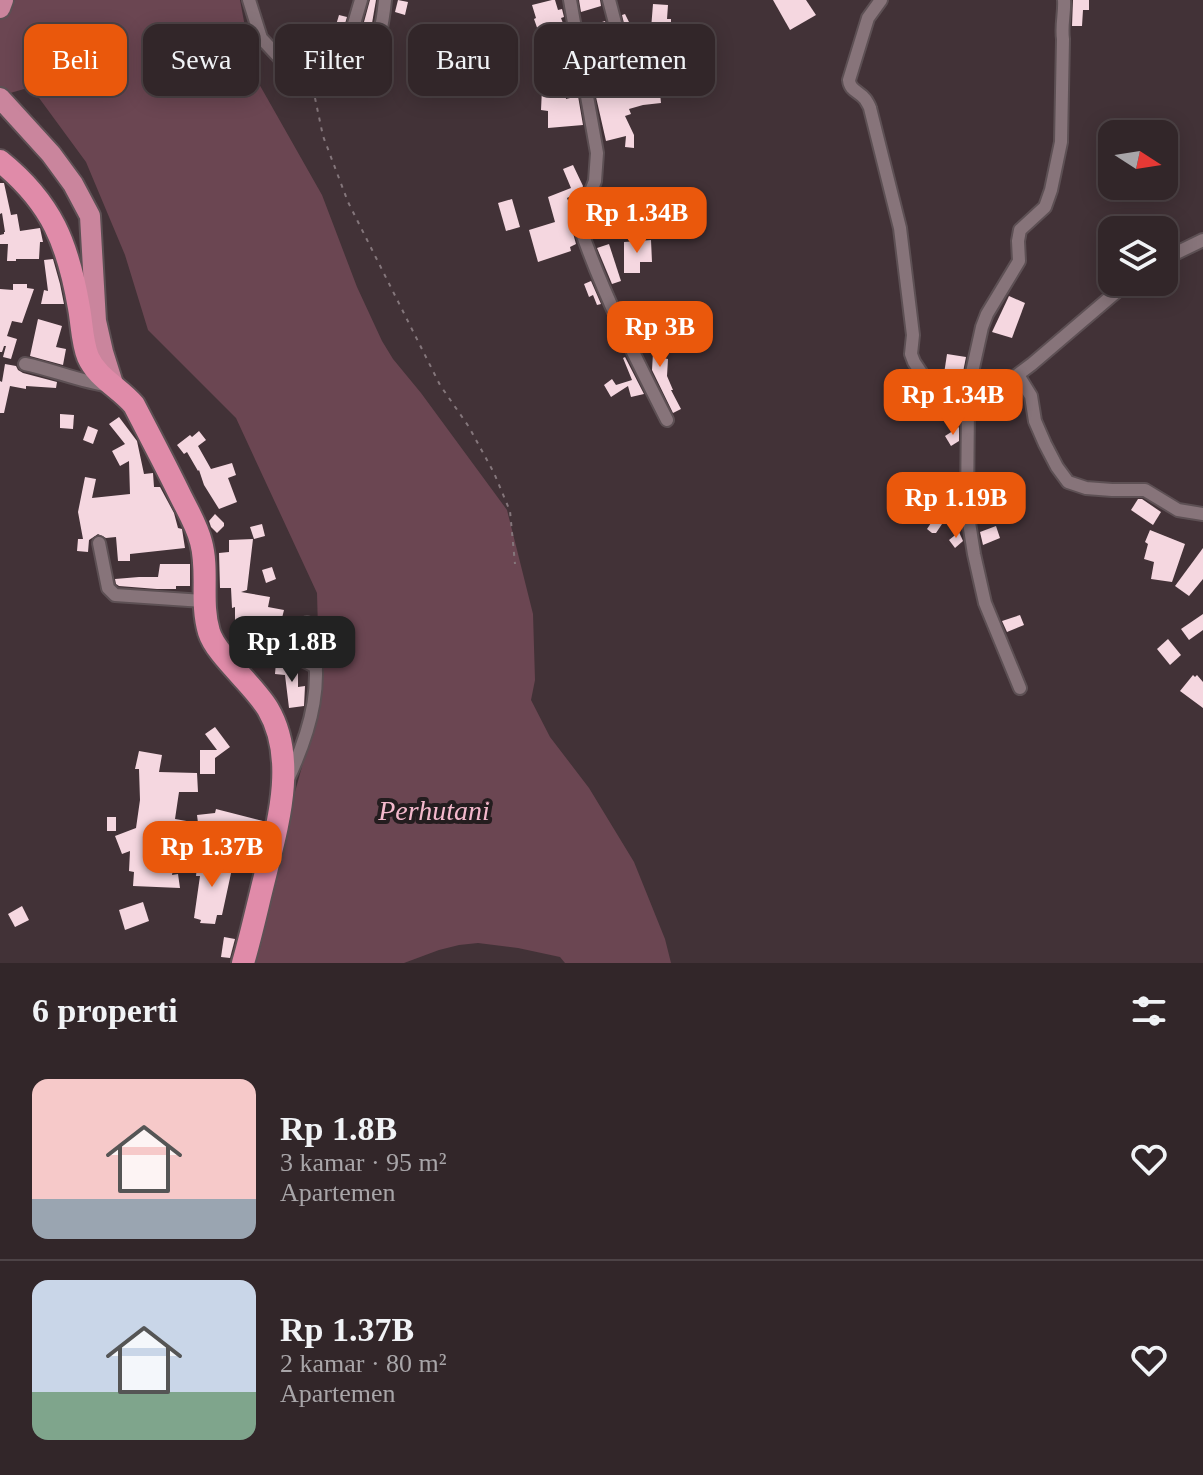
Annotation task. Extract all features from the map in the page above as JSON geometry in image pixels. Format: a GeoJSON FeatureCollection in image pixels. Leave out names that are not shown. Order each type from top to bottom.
{"type":"FeatureCollection","features":[{"type":"Feature","properties":{"kind":"highway"},"geometry":{"type":"LineString","coordinates":[[0,161],[19,177],[44,207],[61,237],[72,271],[88,358],[99,374],[134,405],[198,533],[205,572],[203,601],[210,636],[258,694],[277,729],[284,787],[280,815],[243,963]]}},
{"type":"Feature","properties":{"kind":"main road"},"geometry":{"type":"LineString","coordinates":[[0,8],[3,0]]}},
{"type":"Feature","properties":{"kind":"main road"},"geometry":{"type":"LineString","coordinates":[[0,98],[51,154],[73,184],[90,216],[96,321],[114,387]]}},
{"type":"Feature","properties":{"kind":"street"},"geometry":{"type":"LineString","coordinates":[[249,0],[261,38],[275,53]]}},
{"type":"Feature","properties":{"kind":"street"},"geometry":{"type":"LineString","coordinates":[[354,24],[361,0]]}},
{"type":"Feature","properties":{"kind":"street"},"geometry":{"type":"LineString","coordinates":[[382,24],[385,0]]}},
{"type":"Feature","properties":{"kind":"street"},"geometry":{"type":"LineString","coordinates":[[570,0],[597,153],[595,181],[588,199],[595,220],[580,227],[601,284],[667,420]]}},
{"type":"Feature","properties":{"kind":"street"},"geometry":{"type":"LineString","coordinates":[[609,0],[615,24]]}},
{"type":"Feature","properties":{"kind":"street"},"geometry":{"type":"LineString","coordinates":[[881,0],[868,18],[849,84],[866,99],[870,108],[900,228],[914,362],[944,406],[952,409],[988,397],[1111,296]]}},
{"type":"Feature","properties":{"kind":"street"},"geometry":{"type":"LineString","coordinates":[[1020,688],[985,603],[974,554],[967,510],[966,403],[982,327],[1019,261],[1020,230],[1045,207],[1051,190],[1061,142],[1061,26],[1064,0]]}},
{"type":"Feature","properties":{"kind":"street"},"geometry":{"type":"LineString","coordinates":[[1178,252],[1203,240]]}},
{"type":"Feature","properties":{"kind":"street"},"geometry":{"type":"LineString","coordinates":[[25,364],[114,387]]}},
{"type":"Feature","properties":{"kind":"street"},"geometry":{"type":"LineString","coordinates":[[1018,375],[1031,396],[1035,421],[1045,444],[1068,482],[1086,488],[1145,490],[1178,510],[1203,514]]}},
{"type":"Feature","properties":{"kind":"street"},"geometry":{"type":"LineString","coordinates":[[99,543],[108,588],[115,595],[203,601]]}},
{"type":"Feature","properties":{"kind":"street"},"geometry":{"type":"LineString","coordinates":[[284,787],[304,742],[316,692],[314,642],[307,623]]}},
{"type":"Feature","properties":{"kind":"street"},"geometry":{"type":"LineString","coordinates":[[266,641],[316,667]]}},
{"type":"Feature","properties":{"kind":"path"},"geometry":{"type":"LineString","coordinates":[[314,96],[323,136],[348,202],[440,385],[469,427],[494,473],[510,511],[515,564]]}},
{"type":"Feature","properties":{"kind":"green space","name":"Perhutani"},"geometry":{"type":"Polygon","coordinates":[[[0,0],[240,0],[244,24],[143,24],[143,96],[259,96],[259,84],[322,195],[357,287],[382,341],[507,510],[533,614],[535,680],[531,700],[550,737],[589,788],[634,862],[665,939],[671,963],[565,963],[560,957],[478,943],[439,950],[404,963],[248,963],[320,701],[317,593],[236,418],[148,330],[125,255],[86,162],[38,96],[127,96],[127,24],[24,24],[24,89],[0,96],[0,0]]]}},
{"type":"Feature","properties":{"kind":"building"},"geometry":{"type":"Polygon","coordinates":[[[370,0],[376,0],[372,24],[363,24],[370,0]]]}},
{"type":"Feature","properties":{"kind":"building"},"geometry":{"type":"Polygon","coordinates":[[[398,0],[408,2],[405,15],[395,12],[398,0]]]}},
{"type":"Feature","properties":{"kind":"building"},"geometry":{"type":"Polygon","coordinates":[[[555,0],[558,10],[562,9],[563,24],[536,24],[532,5],[555,0]]]}},
{"type":"Feature","properties":{"kind":"building"},"geometry":{"type":"Polygon","coordinates":[[[579,0],[600,0],[601,6],[581,12],[579,0]]]}},
{"type":"Feature","properties":{"kind":"building"},"geometry":{"type":"Polygon","coordinates":[[[773,0],[806,0],[816,15],[790,30],[773,0]]]}},
{"type":"Feature","properties":{"kind":"building"},"geometry":{"type":"Polygon","coordinates":[[[1073,0],[1089,0],[1089,10],[1083,10],[1082,26],[1072,26],[1073,0]]]}},
{"type":"Feature","properties":{"kind":"building"},"geometry":{"type":"Polygon","coordinates":[[[653,4],[668,5],[667,19],[671,19],[671,24],[651,24],[653,4]]]}},
{"type":"Feature","properties":{"kind":"building"},"geometry":{"type":"Polygon","coordinates":[[[625,14],[630,24],[624,24],[622,15],[625,14]]]}},
{"type":"Feature","properties":{"kind":"building"},"geometry":{"type":"Polygon","coordinates":[[[339,15],[347,17],[345,24],[336,24],[339,15]]]}},
{"type":"Feature","properties":{"kind":"building"},"geometry":{"type":"Polygon","coordinates":[[[542,96],[566,96],[566,99],[578,96],[583,125],[548,128],[548,111],[541,110],[542,96]]]}},
{"type":"Feature","properties":{"kind":"building"},"geometry":{"type":"Polygon","coordinates":[[[660,96],[661,103],[629,109],[631,114],[625,116],[634,135],[634,148],[625,147],[626,136],[606,141],[596,97],[660,96]]]}},
{"type":"Feature","properties":{"kind":"building"},"geometry":{"type":"Polygon","coordinates":[[[573,165],[583,186],[581,191],[567,198],[575,219],[571,226],[576,244],[570,247],[571,251],[538,262],[529,230],[555,222],[548,197],[571,188],[563,169],[573,165]]]}},
{"type":"Feature","properties":{"kind":"building"},"geometry":{"type":"Polygon","coordinates":[[[0,183],[4,183],[11,215],[17,214],[20,231],[40,228],[43,242],[40,242],[39,259],[7,261],[8,244],[0,244],[0,235],[5,232],[0,214],[0,183]]]}},
{"type":"Feature","properties":{"kind":"building"},"geometry":{"type":"Polygon","coordinates":[[[512,199],[520,227],[506,231],[498,203],[512,199]]]}},
{"type":"Feature","properties":{"kind":"building"},"geometry":{"type":"Polygon","coordinates":[[[651,240],[652,262],[640,262],[640,273],[624,273],[624,242],[651,240]]]}},
{"type":"Feature","properties":{"kind":"building"},"geometry":{"type":"Polygon","coordinates":[[[609,244],[621,281],[612,284],[597,248],[609,244]]]}},
{"type":"Feature","properties":{"kind":"building"},"geometry":{"type":"Polygon","coordinates":[[[53,259],[64,304],[41,304],[44,290],[48,291],[44,260],[53,259]]]}},
{"type":"Feature","properties":{"kind":"building"},"geometry":{"type":"Polygon","coordinates":[[[591,281],[601,304],[597,305],[593,295],[589,297],[584,284],[591,281]]]}},
{"type":"Feature","properties":{"kind":"building"},"geometry":{"type":"Polygon","coordinates":[[[13,284],[27,284],[27,288],[34,289],[22,323],[12,321],[7,336],[17,339],[11,359],[3,357],[6,346],[0,352],[0,289],[13,290],[13,284]]]}},
{"type":"Feature","properties":{"kind":"building"},"geometry":{"type":"Polygon","coordinates":[[[1009,296],[1025,303],[1012,338],[992,332],[1009,296]]]}},
{"type":"Feature","properties":{"kind":"building"},"geometry":{"type":"Polygon","coordinates":[[[38,319],[62,326],[56,347],[66,349],[63,365],[30,356],[38,319]]]}},
{"type":"Feature","properties":{"kind":"building"},"geometry":{"type":"Polygon","coordinates":[[[637,340],[665,340],[663,358],[668,359],[667,376],[681,409],[673,413],[652,370],[653,353],[644,353],[637,340]]]}},
{"type":"Feature","properties":{"kind":"building"},"geometry":{"type":"Polygon","coordinates":[[[947,354],[966,357],[962,377],[944,374],[947,354]]]}},
{"type":"Feature","properties":{"kind":"building"},"geometry":{"type":"Polygon","coordinates":[[[625,357],[644,394],[631,397],[628,386],[611,397],[604,385],[612,379],[616,385],[632,380],[625,357]]]}},
{"type":"Feature","properties":{"kind":"building"},"geometry":{"type":"Polygon","coordinates":[[[5,364],[16,366],[23,373],[57,382],[56,388],[10,386],[4,413],[0,413],[0,381],[5,364]]]}},
{"type":"Feature","properties":{"kind":"building"},"geometry":{"type":"Polygon","coordinates":[[[60,414],[74,415],[73,429],[60,428],[60,414]]]}},
{"type":"Feature","properties":{"kind":"building"},"geometry":{"type":"Polygon","coordinates":[[[119,417],[137,441],[144,474],[153,473],[154,487],[160,487],[174,513],[178,528],[182,529],[185,548],[130,554],[130,561],[118,561],[116,537],[106,538],[98,534],[89,540],[88,552],[77,551],[78,539],[83,539],[78,512],[85,477],[96,479],[92,498],[130,494],[129,461],[120,466],[112,451],[125,444],[109,424],[119,417]]]}},
{"type":"Feature","properties":{"kind":"building"},"geometry":{"type":"Polygon","coordinates":[[[88,426],[98,430],[93,444],[83,440],[88,426]]]}},
{"type":"Feature","properties":{"kind":"building"},"geometry":{"type":"Polygon","coordinates":[[[959,427],[959,441],[951,446],[945,436],[959,427]]]}},
{"type":"Feature","properties":{"kind":"building"},"geometry":{"type":"Polygon","coordinates":[[[199,431],[206,440],[198,446],[211,469],[232,463],[236,475],[228,478],[237,502],[219,509],[199,470],[187,452],[184,454],[177,445],[199,431]]]}},
{"type":"Feature","properties":{"kind":"building"},"geometry":{"type":"Polygon","coordinates":[[[996,485],[1000,498],[977,504],[976,492],[996,485]]]}},
{"type":"Feature","properties":{"kind":"building"},"geometry":{"type":"Polygon","coordinates":[[[947,499],[958,507],[958,512],[953,518],[948,515],[936,533],[932,533],[927,529],[947,499]]]}},
{"type":"Feature","properties":{"kind":"building"},"geometry":{"type":"Polygon","coordinates":[[[1138,499],[1161,512],[1153,525],[1131,510],[1138,499]]]}},
{"type":"Feature","properties":{"kind":"building"},"geometry":{"type":"Polygon","coordinates":[[[215,514],[224,523],[217,533],[209,521],[215,514]]]}},
{"type":"Feature","properties":{"kind":"building"},"geometry":{"type":"Polygon","coordinates":[[[262,524],[265,536],[254,539],[250,527],[262,524]]]}},
{"type":"Feature","properties":{"kind":"building"},"geometry":{"type":"Polygon","coordinates":[[[996,526],[1000,538],[983,545],[980,532],[996,526]]]}},
{"type":"Feature","properties":{"kind":"building"},"geometry":{"type":"Polygon","coordinates":[[[1150,530],[1185,544],[1172,582],[1151,579],[1154,562],[1144,559],[1148,544],[1145,542],[1150,530]]]}},
{"type":"Feature","properties":{"kind":"building"},"geometry":{"type":"Polygon","coordinates":[[[959,532],[963,541],[955,548],[949,540],[959,532]]]}},
{"type":"Feature","properties":{"kind":"building"},"geometry":{"type":"Polygon","coordinates":[[[253,539],[247,590],[241,592],[270,597],[268,607],[284,610],[281,622],[300,631],[303,640],[300,647],[275,634],[262,633],[257,642],[263,650],[263,657],[255,657],[255,646],[246,648],[243,635],[235,635],[231,588],[220,588],[219,553],[229,552],[229,540],[253,539]]]}},
{"type":"Feature","properties":{"kind":"building"},"geometry":{"type":"Polygon","coordinates":[[[1203,548],[1203,579],[1189,596],[1175,586],[1203,548]]]}},
{"type":"Feature","properties":{"kind":"building"},"geometry":{"type":"Polygon","coordinates":[[[160,564],[190,564],[190,586],[157,589],[116,584],[115,579],[158,577],[160,564]]]}},
{"type":"Feature","properties":{"kind":"building"},"geometry":{"type":"Polygon","coordinates":[[[272,567],[276,579],[266,583],[262,570],[272,567]]]}},
{"type":"Feature","properties":{"kind":"building"},"geometry":{"type":"Polygon","coordinates":[[[1203,614],[1203,630],[1189,640],[1181,629],[1203,614]]]}},
{"type":"Feature","properties":{"kind":"building"},"geometry":{"type":"Polygon","coordinates":[[[1020,615],[1024,625],[1007,632],[1002,621],[1020,615]]]}},
{"type":"Feature","properties":{"kind":"building"},"geometry":{"type":"Polygon","coordinates":[[[1168,639],[1181,655],[1170,665],[1157,649],[1168,639]]]}},
{"type":"Feature","properties":{"kind":"building"},"geometry":{"type":"Polygon","coordinates":[[[276,662],[298,668],[298,687],[305,686],[304,706],[289,708],[285,675],[275,674],[276,662]]]}},
{"type":"Feature","properties":{"kind":"building"},"geometry":{"type":"Polygon","coordinates":[[[1193,675],[1203,682],[1203,708],[1180,691],[1193,675]]]}},
{"type":"Feature","properties":{"kind":"building"},"geometry":{"type":"Polygon","coordinates":[[[215,727],[230,747],[215,758],[215,774],[200,774],[200,750],[217,750],[205,734],[215,727]]]}},
{"type":"Feature","properties":{"kind":"building"},"geometry":{"type":"Polygon","coordinates":[[[139,751],[162,755],[159,772],[197,773],[198,792],[179,792],[175,819],[198,823],[197,815],[215,813],[216,809],[263,821],[257,852],[220,842],[224,828],[196,830],[195,836],[180,833],[172,875],[178,874],[180,888],[133,886],[134,872],[129,871],[130,851],[122,854],[115,836],[136,828],[140,800],[139,769],[135,769],[139,751]]]}},
{"type":"Feature","properties":{"kind":"building"},"geometry":{"type":"Polygon","coordinates":[[[107,817],[116,817],[116,831],[107,831],[107,817]]]}},
{"type":"Feature","properties":{"kind":"building"},"geometry":{"type":"Polygon","coordinates":[[[198,857],[233,864],[222,915],[217,915],[215,924],[200,923],[201,920],[194,918],[200,876],[196,876],[198,857]]]}},
{"type":"Feature","properties":{"kind":"building"},"geometry":{"type":"Polygon","coordinates":[[[143,902],[149,921],[125,930],[119,910],[143,902]]]}},
{"type":"Feature","properties":{"kind":"building"},"geometry":{"type":"Polygon","coordinates":[[[22,906],[29,920],[15,927],[8,914],[22,906]]]}},
{"type":"Feature","properties":{"kind":"building"},"geometry":{"type":"Polygon","coordinates":[[[224,937],[235,939],[230,958],[221,957],[224,937]]]}}]}
